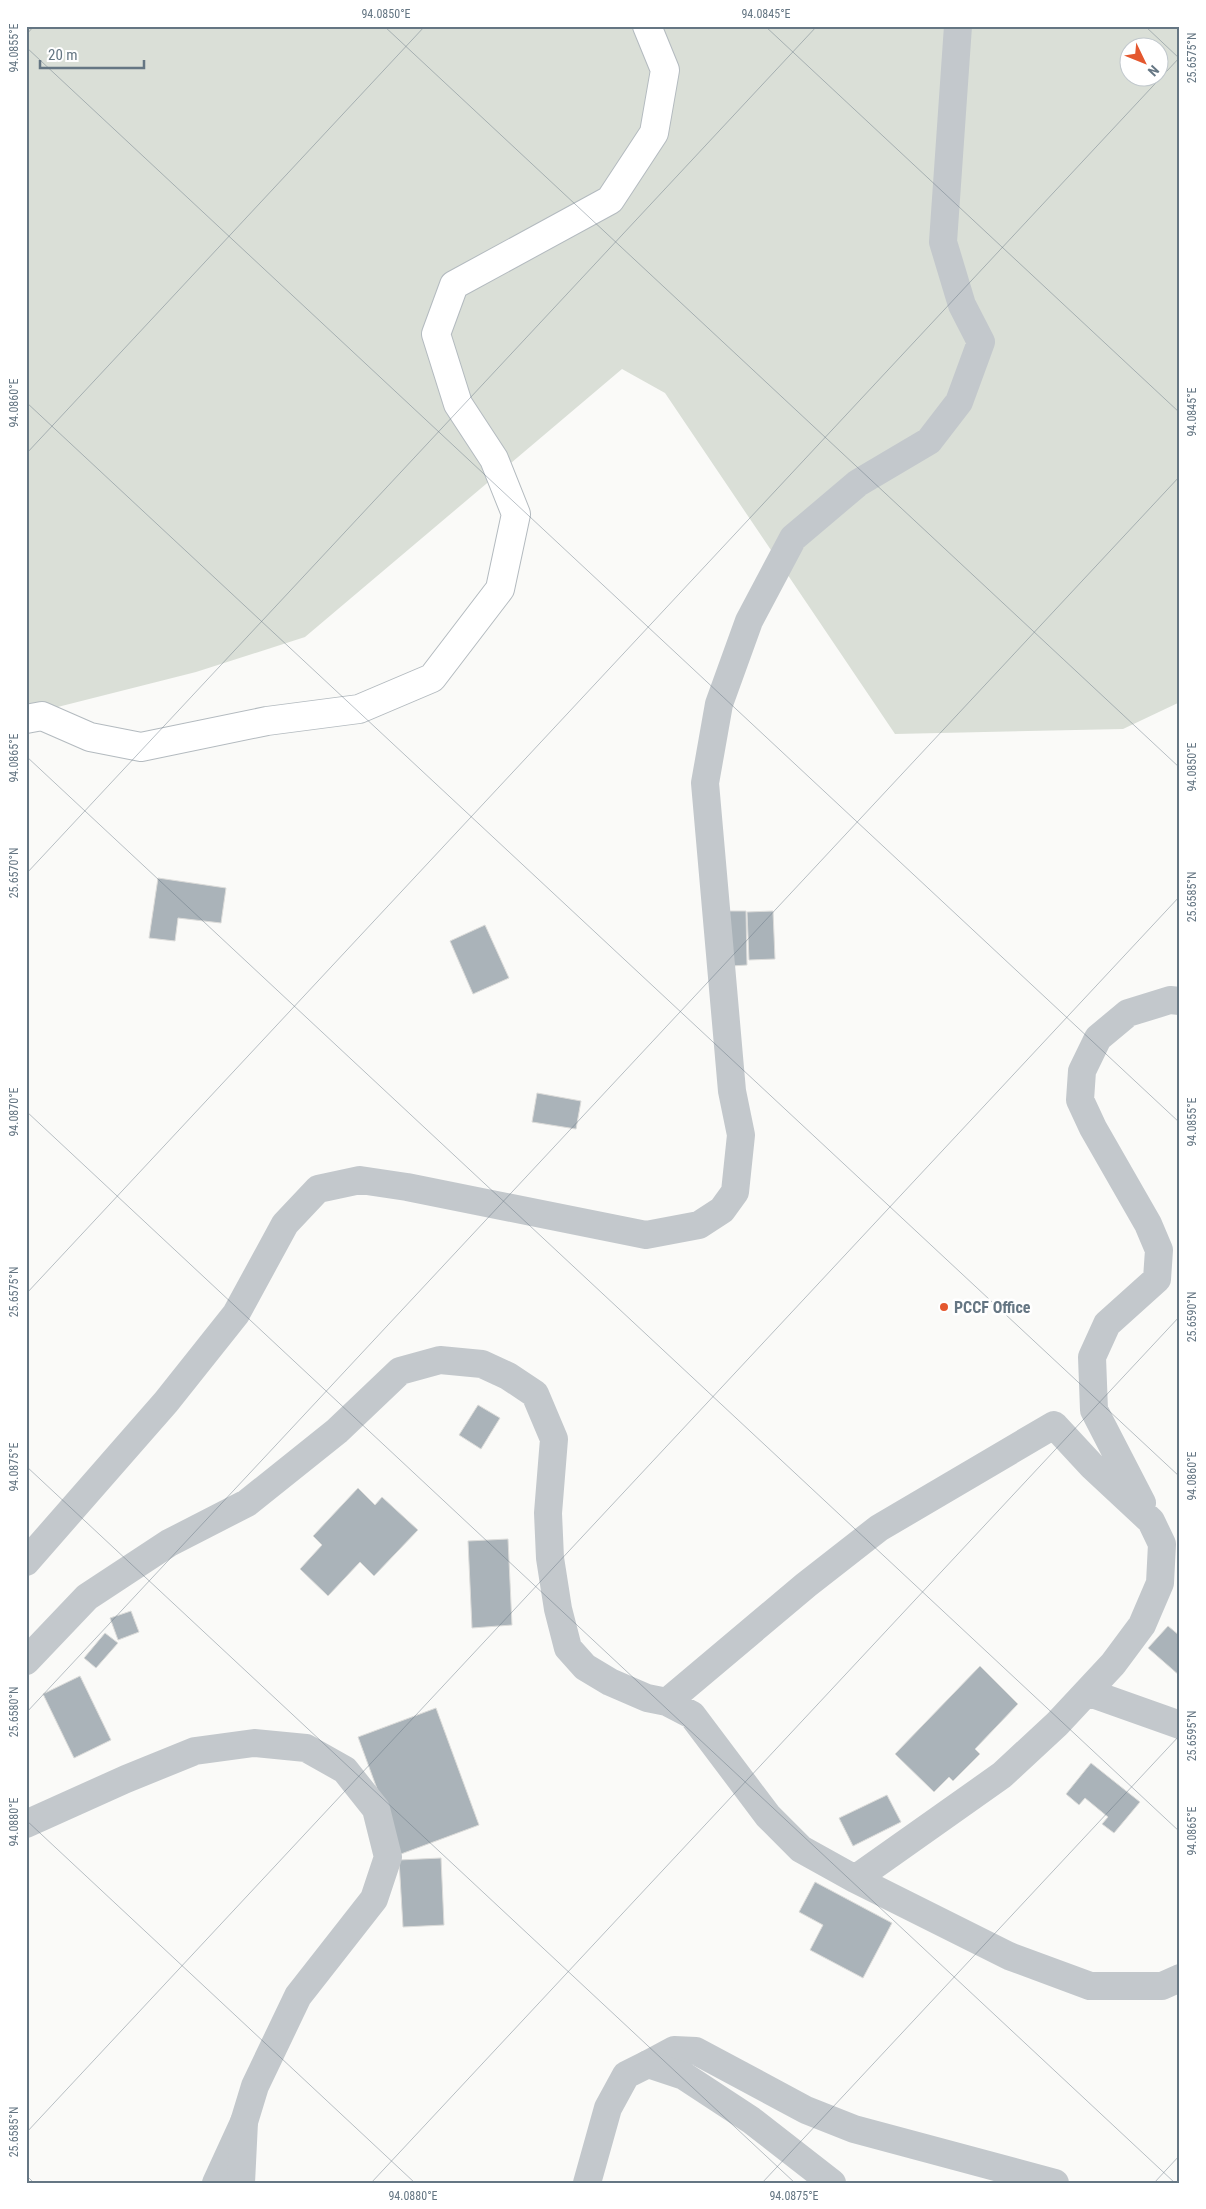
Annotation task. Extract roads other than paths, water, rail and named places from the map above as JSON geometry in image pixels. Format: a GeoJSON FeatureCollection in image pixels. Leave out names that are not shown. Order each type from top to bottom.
{"type":"FeatureCollection","features":[{"type":"Feature","properties":{"kind":"main road"},"geometry":{"type":"LineString","coordinates":[[26,719],[42,716],[90,737],[141,747],[267,721],[359,708],[432,678],[500,589],[516,514],[494,459],[458,404],[436,334],[454,286],[610,200],[654,133],[665,70],[647,26]]}},
{"type":"Feature","properties":{"kind":"street"},"geometry":{"type":"LineString","coordinates":[[26,1562],[166,1402],[236,1314],[285,1224],[318,1189],[360,1180],[407,1187],[646,1235],[699,1225],[722,1210],[735,1192],[741,1135],[732,1090],[705,783],[719,704],[749,621],[793,538],[858,483],[929,441],[959,402],[981,342],[962,305],[943,242],[958,26]]}},
{"type":"Feature","properties":{"kind":"street"},"geometry":{"type":"LineString","coordinates":[[855,1879],[1002,1775],[1057,1724],[1113,1664],[1142,1625],[1160,1583],[1164,1532],[1094,1410],[1092,1357],[1107,1324],[1157,1279],[1159,1250],[1148,1224],[1080,1100],[1082,1071],[1098,1038],[1128,1013],[1170,1000],[1180,1001]]}},
{"type":"Feature","properties":{"kind":"street"},"geometry":{"type":"LineString","coordinates":[[26,1661],[87,1597],[169,1543],[247,1503],[337,1430],[400,1372],[440,1360],[482,1364],[508,1376],[536,1394],[554,1439],[548,1513],[550,1558],[558,1609],[568,1648],[586,1667],[610,1682],[647,1698],[667,1702],[692,1715],[768,1816],[801,1849],[855,1879],[1009,1956],[1090,1986],[1162,1986],[1180,1978]]}},
{"type":"Feature","properties":{"kind":"street"},"geometry":{"type":"LineString","coordinates":[[667,1702],[806,1585],[879,1528],[1054,1425],[1092,1466],[1164,1532]]}},
{"type":"Feature","properties":{"kind":"street"},"geometry":{"type":"LineString","coordinates":[[1087,1692],[1180,1725]]}},
{"type":"Feature","properties":{"kind":"street"},"geometry":{"type":"LineString","coordinates":[[26,1824],[126,1779],[195,1751],[254,1743],[306,1748],[345,1770],[376,1809],[388,1857],[374,1898],[298,1996],[255,2086],[244,2122],[216,2183]]}},
{"type":"Feature","properties":{"kind":"street"},"geometry":{"type":"LineString","coordinates":[[587,2183],[608,2108],[626,2075],[674,2050],[696,2052],[806,2110],[854,2129],[1055,2183]]}},
{"type":"Feature","properties":{"kind":"street"},"geometry":{"type":"LineString","coordinates":[[648,2064],[684,2076],[751,2120],[832,2183]]}},
{"type":"Feature","properties":{"kind":"street"},"geometry":{"type":"LineString","coordinates":[[242,2183],[244,2122]]}},
{"type":"Feature","properties":{"kind":"place","name":"PCCF Office"},"geometry":{"type":"Point","coordinates":[944,1307]}}]}
